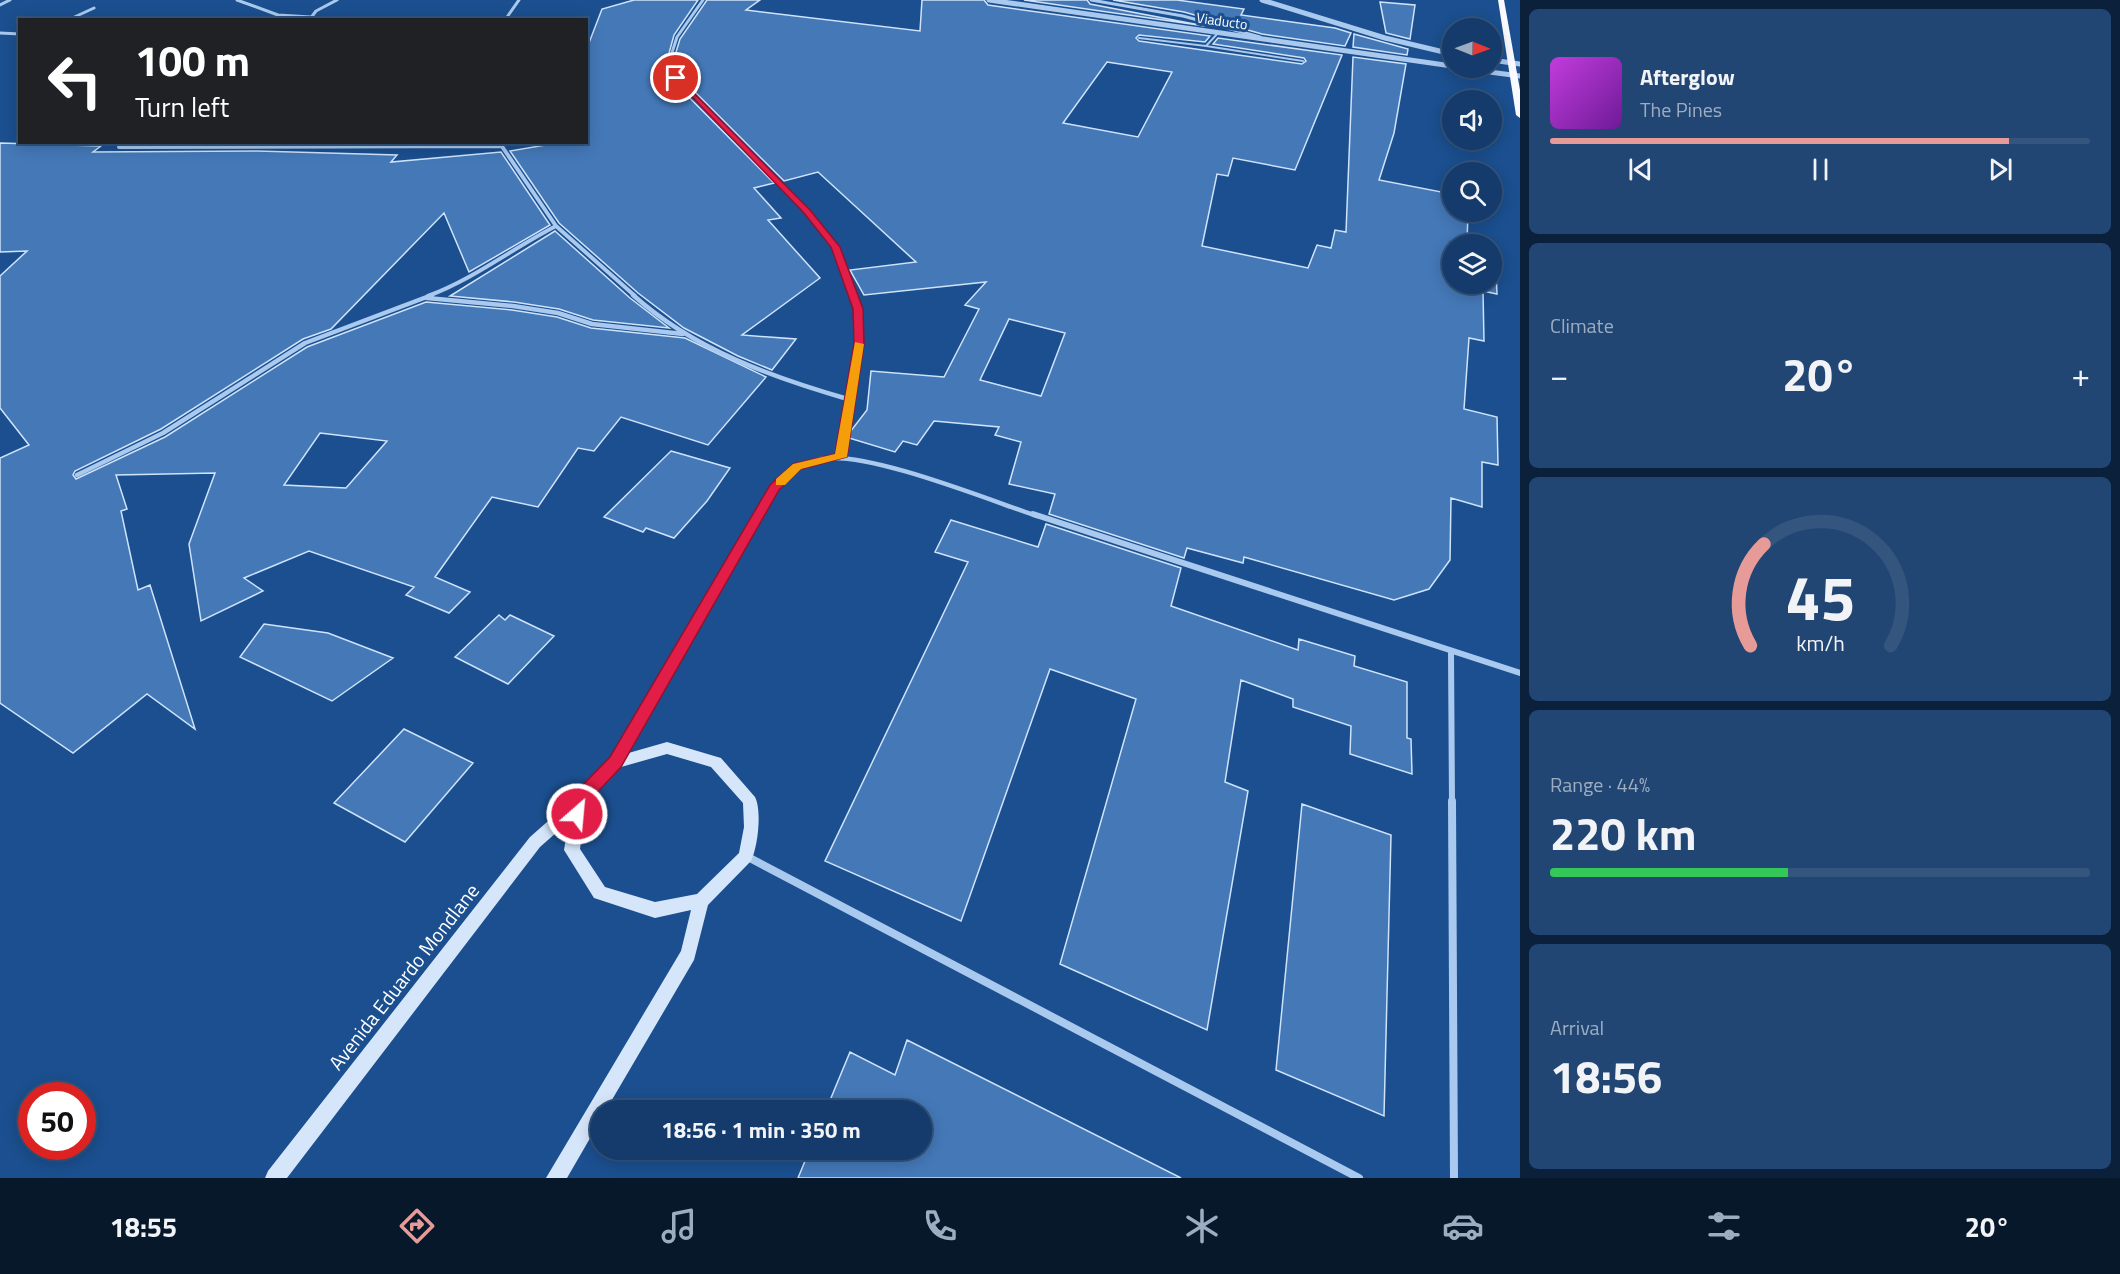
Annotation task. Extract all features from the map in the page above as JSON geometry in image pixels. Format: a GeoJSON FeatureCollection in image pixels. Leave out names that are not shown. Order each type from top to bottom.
{"type":"FeatureCollection","features":[{"type":"Feature","properties":{"kind":"highway"},"geometry":{"type":"LineString","coordinates":[[1501,0],[1518,76],[1520,115]]}},
{"type":"Feature","properties":{"kind":"main road"},"geometry":{"type":"LineString","coordinates":[[556,1178],[688,954],[701,901],[746,856],[752,827],[750,801],[716,762],[667,748],[616,762],[579,800],[572,850],[600,893],[655,910],[701,901]]}},
{"type":"Feature","properties":{"kind":"main road","name":"Avenida Eduardo Mondlane"},"geometry":{"type":"LineString","coordinates":[[274,1178],[535,842],[552,827],[577,814]]}},
{"type":"Feature","properties":{"kind":"street"},"geometry":{"type":"LineString","coordinates":[[0,5],[10,0]]}},
{"type":"Feature","properties":{"kind":"street"},"geometry":{"type":"LineString","coordinates":[[237,0],[278,15],[310,18],[316,11],[337,0]]}},
{"type":"Feature","properties":{"kind":"street"},"geometry":{"type":"LineString","coordinates":[[506,18],[519,0]]}},
{"type":"Feature","properties":{"kind":"street"},"geometry":{"type":"LineString","coordinates":[[703,0],[683,29],[669,61],[676,78],[807,211],[835,247],[858,309],[859,344],[841,457]]}},
{"type":"Feature","properties":{"kind":"street","name":"Viaducto"},"geometry":{"type":"LineString","coordinates":[[989,0],[1442,65]]}},
{"type":"Feature","properties":{"kind":"street"},"geometry":{"type":"LineString","coordinates":[[1091,0],[1183,16],[1275,41]]}},
{"type":"Feature","properties":{"kind":"street","name":"Viaducto"},"geometry":{"type":"LineString","coordinates":[[1262,0],[1385,38],[1442,52]]}},
{"type":"Feature","properties":{"kind":"street"},"geometry":{"type":"LineString","coordinates":[[72,18],[94,8]]}},
{"type":"Feature","properties":{"kind":"street"},"geometry":{"type":"LineString","coordinates":[[0,33],[18,34]]}},
{"type":"Feature","properties":{"kind":"street"},"geometry":{"type":"LineString","coordinates":[[1502,62],[1520,64]]}},
{"type":"Feature","properties":{"kind":"street"},"geometry":{"type":"LineString","coordinates":[[1502,74],[1518,76]]}},
{"type":"Feature","properties":{"kind":"street"},"geometry":{"type":"LineString","coordinates":[[119,147],[500,144],[556,226],[643,304],[684,334],[789,382],[851,400]]}},
{"type":"Feature","properties":{"kind":"street"},"geometry":{"type":"LineString","coordinates":[[77,475],[186,420],[305,343],[426,298],[507,256],[527,241],[556,226]]}},
{"type":"Feature","properties":{"kind":"street"},"geometry":{"type":"LineString","coordinates":[[426,298],[513,306],[558,314],[592,324],[684,334]]}},
{"type":"Feature","properties":{"kind":"street"},"geometry":{"type":"LineString","coordinates":[[616,762],[775,488],[797,466],[841,457],[875,463],[1520,674]]}},
{"type":"Feature","properties":{"kind":"street"},"geometry":{"type":"LineString","coordinates":[[1451,652],[1454,1178]]}},
{"type":"Feature","properties":{"kind":"street"},"geometry":{"type":"LineString","coordinates":[[746,856],[1359,1178]]}},
{"type":"Feature","properties":{"kind":"lane"},"geometry":{"type":"LineString","coordinates":[[1206,46],[1218,33]]}},
{"type":"Feature","properties":{"kind":"lane"},"geometry":{"type":"LineString","coordinates":[[1140,38],[1303,61]]}},
{"type":"Feature","properties":{"kind":"building"},"geometry":{"type":"Polygon","coordinates":[[[634,0],[698,0],[674,35],[666,64],[673,81],[774,183],[754,188],[781,218],[768,220],[820,278],[742,335],[796,339],[772,370],[738,356],[684,328],[638,293],[559,223],[510,151],[551,144],[588,144],[588,46],[602,9],[634,0]]]}},
{"type":"Feature","properties":{"kind":"building"},"geometry":{"type":"Polygon","coordinates":[[[707,0],[760,0],[746,10],[920,31],[922,0],[984,0],[988,5],[1210,36],[1205,42],[1139,35],[1136,38],[1139,41],[1302,64],[1306,61],[1304,58],[1213,44],[1218,38],[1342,55],[1295,170],[1233,158],[1228,176],[1217,174],[1202,246],[1308,268],[1317,245],[1331,248],[1335,230],[1346,232],[1353,57],[1406,64],[1394,133],[1379,180],[1442,192],[1442,222],[1468,222],[1467,234],[1442,234],[1442,294],[1483,294],[1484,341],[1469,338],[1464,409],[1497,417],[1498,465],[1482,462],[1482,507],[1451,498],[1450,560],[1429,589],[1394,600],[1244,557],[1243,563],[1187,548],[1184,558],[1049,514],[1055,494],[1009,484],[1021,442],[995,435],[999,427],[934,421],[917,445],[903,441],[895,452],[849,438],[850,432],[867,410],[871,371],[944,377],[979,309],[965,305],[986,282],[864,295],[850,270],[916,262],[818,172],[784,181],[679,76],[673,62],[680,39],[707,0]],[[1107,62],[1063,123],[1138,137],[1172,72],[1107,62]],[[1009,319],[980,380],[1041,396],[1065,333],[1009,319]]]}},
{"type":"Feature","properties":{"kind":"building"},"geometry":{"type":"Polygon","coordinates":[[[1024,0],[1087,0],[1090,4],[1205,26],[1024,0]]]}},
{"type":"Feature","properties":{"kind":"building"},"geometry":{"type":"Polygon","coordinates":[[[1113,0],[1177,0],[1244,9],[1241,15],[1335,28],[1351,33],[1345,46],[1262,34],[1184,12],[1113,0]]]}},
{"type":"Feature","properties":{"kind":"building"},"geometry":{"type":"Polygon","coordinates":[[[1380,2],[1415,5],[1410,39],[1386,33],[1380,2]]]}},
{"type":"Feature","properties":{"kind":"building"},"geometry":{"type":"Polygon","coordinates":[[[1354,34],[1408,49],[1407,55],[1353,47],[1354,34]]]}},
{"type":"Feature","properties":{"kind":"building"},"geometry":{"type":"Polygon","coordinates":[[[0,143],[101,146],[93,152],[257,151],[397,155],[391,162],[501,152],[550,225],[469,272],[444,213],[331,329],[303,339],[161,429],[75,471],[73,475],[76,479],[165,437],[307,347],[426,302],[512,310],[557,317],[591,328],[685,338],[766,377],[708,445],[621,417],[594,451],[578,448],[538,507],[492,497],[435,577],[470,592],[449,613],[406,595],[414,587],[309,551],[244,578],[263,591],[201,621],[189,544],[215,473],[116,475],[127,509],[121,511],[138,590],[150,585],[195,729],[147,694],[73,753],[0,703],[0,458],[29,445],[0,408],[0,276],[27,251],[0,252],[0,143]],[[320,433],[284,485],[346,488],[387,441],[320,433]]]}},
{"type":"Feature","properties":{"kind":"building"},"geometry":{"type":"Polygon","coordinates":[[[555,231],[630,298],[669,328],[593,320],[559,309],[514,302],[450,296],[555,231]]]}},
{"type":"Feature","properties":{"kind":"building"},"geometry":{"type":"Polygon","coordinates":[[[671,451],[730,468],[707,501],[674,538],[646,528],[643,532],[604,517],[671,451]]]}},
{"type":"Feature","properties":{"kind":"building"},"geometry":{"type":"Polygon","coordinates":[[[951,520],[1038,547],[1046,524],[1181,568],[1171,606],[1298,650],[1299,639],[1355,656],[1354,666],[1407,682],[1407,738],[1411,739],[1412,774],[1350,754],[1351,726],[1293,707],[1293,699],[1241,680],[1225,782],[1248,791],[1207,1030],[1060,964],[1136,699],[1050,669],[961,921],[825,861],[968,562],[935,552],[951,520]]]}},
{"type":"Feature","properties":{"kind":"building"},"geometry":{"type":"Polygon","coordinates":[[[499,615],[505,620],[510,615],[554,636],[508,684],[455,657],[499,615]]]}},
{"type":"Feature","properties":{"kind":"building"},"geometry":{"type":"Polygon","coordinates":[[[264,624],[328,633],[393,658],[332,701],[240,657],[264,624]]]}},
{"type":"Feature","properties":{"kind":"building"},"geometry":{"type":"Polygon","coordinates":[[[404,729],[473,763],[405,842],[334,803],[404,729]]]}},
{"type":"Feature","properties":{"kind":"building"},"geometry":{"type":"Polygon","coordinates":[[[1302,804],[1391,835],[1384,1116],[1276,1070],[1302,804]]]}},
{"type":"Feature","properties":{"kind":"building"},"geometry":{"type":"Polygon","coordinates":[[[907,1040],[1181,1178],[798,1178],[805,1160],[932,1160],[932,1100],[830,1100],[850,1052],[895,1075],[907,1040]]]}},
{"type":"Feature","properties":{"kind":"slow traffic"},"geometry":{"type":"LineString","coordinates":[[781,482],[797,466],[841,457],[859,344]]}},
{"type":"Feature","properties":{"kind":"route"},"geometry":{"type":"LineString","coordinates":[[577,814],[579,800],[616,762],[775,488],[797,466],[841,457],[859,344],[858,309],[835,247],[807,211],[676,78]]}}]}
